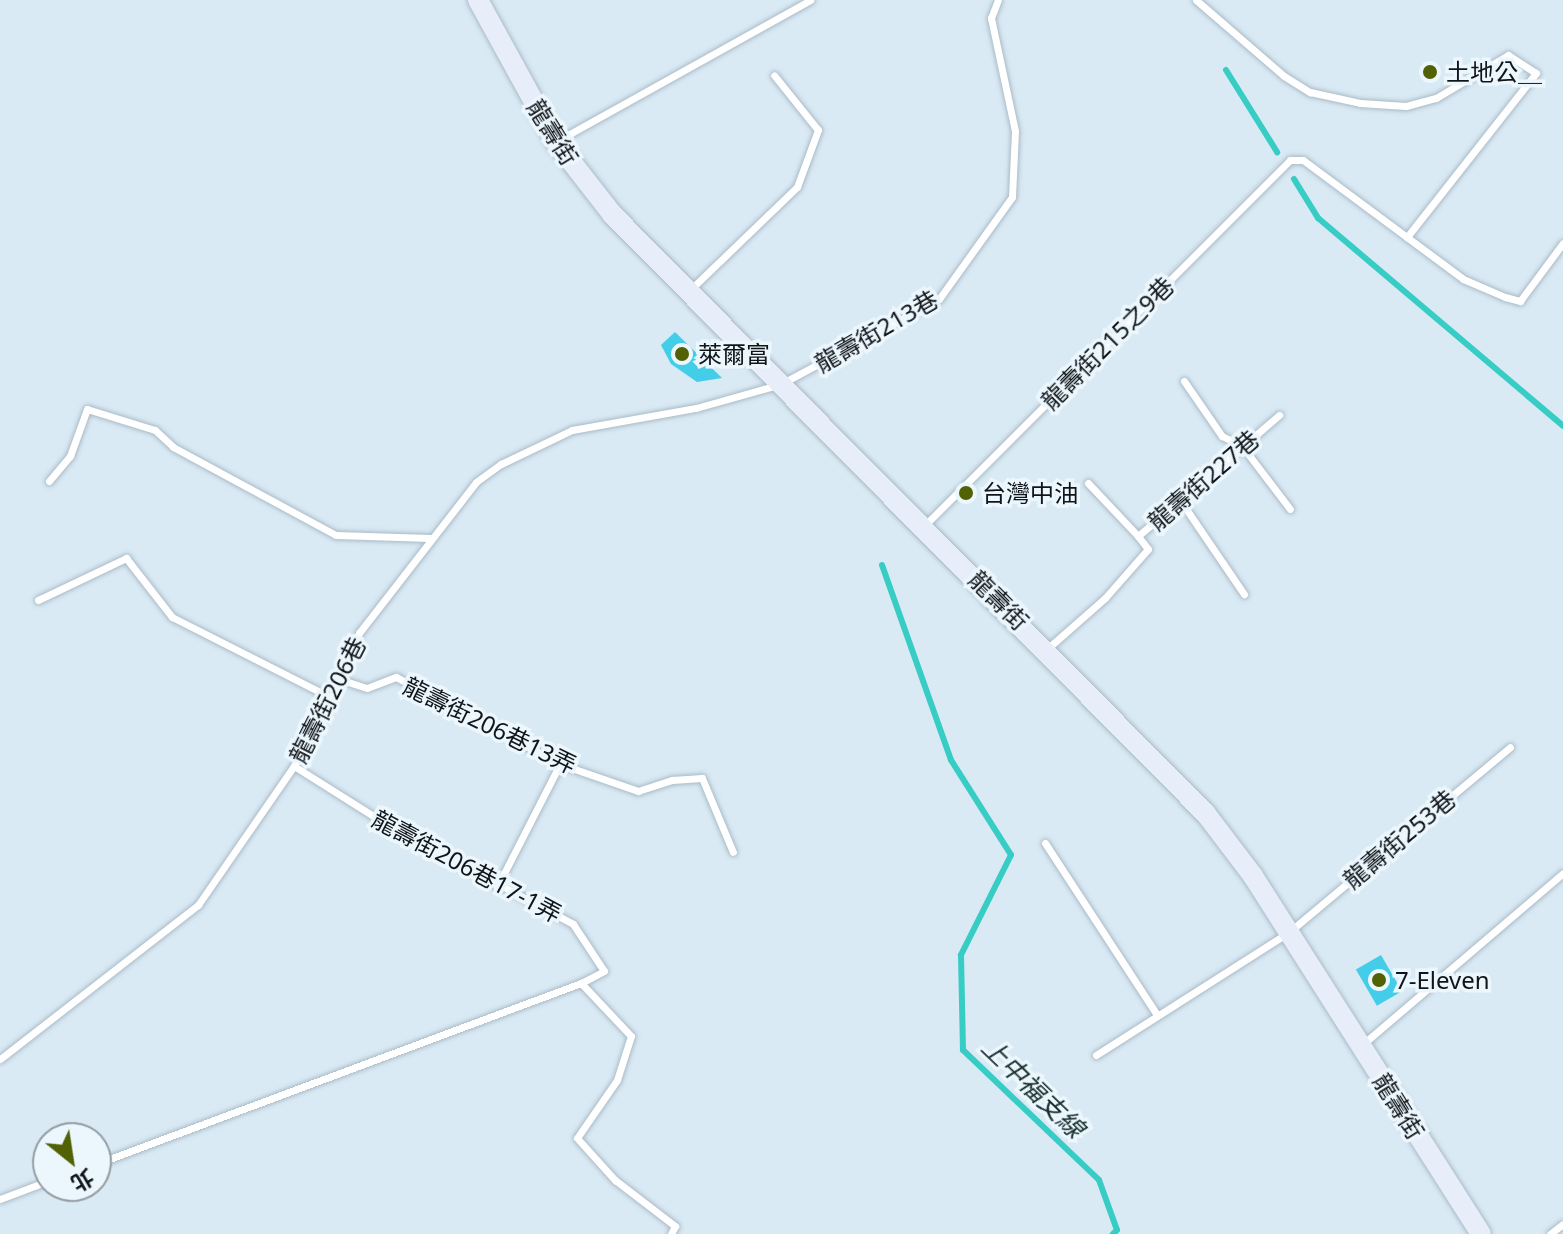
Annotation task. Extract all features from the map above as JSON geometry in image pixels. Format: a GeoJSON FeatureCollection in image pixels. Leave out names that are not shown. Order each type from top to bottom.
{"type":"FeatureCollection","features":[{"type":"Feature","properties":{"kind":"street","name":"龍壽街"},"geometry":{"type":"LineString","coordinates":[[478,0],[556,142],[612,214],[1047,649],[1206,814],[1289,932],[1481,1234]]}},
{"type":"Feature","properties":{"kind":"lane"},"geometry":{"type":"LineString","coordinates":[[556,142],[810,0]]}},
{"type":"Feature","properties":{"kind":"lane","name":"龍壽街213巷"},"geometry":{"type":"LineString","coordinates":[[781,384],[939,299],[1012,197],[1015,131],[993,48],[991,18],[998,0]]}},
{"type":"Feature","properties":{"kind":"lane"},"geometry":{"type":"LineString","coordinates":[[1196,0],[1284,76],[1310,92],[1360,103],[1406,106],[1436,98],[1508,55],[1536,73],[1407,237],[1463,279],[1520,301],[1563,243]]}},
{"type":"Feature","properties":{"kind":"lane"},"geometry":{"type":"LineString","coordinates":[[688,292],[797,187],[818,130],[774,75]]}},
{"type":"Feature","properties":{"kind":"lane","name":"龍壽街215之9巷"},"geometry":{"type":"LineString","coordinates":[[924,526],[1290,160],[1303,160],[1407,237]]}},
{"type":"Feature","properties":{"kind":"lane"},"geometry":{"type":"LineString","coordinates":[[1184,381],[1222,436],[1242,446],[1290,509]]}},
{"type":"Feature","properties":{"kind":"lane","name":"龍壽街206巷"},"geometry":{"type":"LineString","coordinates":[[0,1059],[198,905],[294,766],[332,698],[359,633],[398,587],[430,538],[476,482],[559,436],[781,384]]}},
{"type":"Feature","properties":{"kind":"lane"},"geometry":{"type":"LineString","coordinates":[[49,481],[70,456],[87,409],[155,430],[173,447],[336,535],[430,538]]}},
{"type":"Feature","properties":{"kind":"lane","name":"龍壽街227巷"},"geometry":{"type":"LineString","coordinates":[[1047,649],[1105,598],[1148,549],[1138,536],[1279,415]]}},
{"type":"Feature","properties":{"kind":"lane"},"geometry":{"type":"LineString","coordinates":[[1088,483],[1138,536]]}},
{"type":"Feature","properties":{"kind":"lane"},"geometry":{"type":"LineString","coordinates":[[1180,500],[1244,594]]}},
{"type":"Feature","properties":{"kind":"lane"},"geometry":{"type":"LineString","coordinates":[[38,600],[126,558],[172,617],[332,698]]}},
{"type":"Feature","properties":{"kind":"lane","name":"龍壽街206巷13弄"},"geometry":{"type":"LineString","coordinates":[[339,679],[367,688],[396,677],[471,712],[560,764],[638,791],[672,780],[702,778],[733,852]]}},
{"type":"Feature","properties":{"kind":"lane","name":"龍壽街253巷"},"geometry":{"type":"LineString","coordinates":[[1096,1055],[1289,932],[1510,747]]}},
{"type":"Feature","properties":{"kind":"lane"},"geometry":{"type":"LineString","coordinates":[[497,887],[560,764]]}},
{"type":"Feature","properties":{"kind":"lane","name":"龍壽街206巷17-1弄"},"geometry":{"type":"LineString","coordinates":[[294,766],[497,887],[573,924],[604,971],[581,983]]}},
{"type":"Feature","properties":{"kind":"lane"},"geometry":{"type":"LineString","coordinates":[[1045,843],[1157,1015]]}},
{"type":"Feature","properties":{"kind":"lane"},"geometry":{"type":"LineString","coordinates":[[1361,1045],[1563,873]]}},
{"type":"Feature","properties":{"kind":"lane"},"geometry":{"type":"LineString","coordinates":[[112,1158],[581,983],[631,1036],[617,1080],[577,1138],[615,1180],[675,1226],[671,1234]]}},
{"type":"Feature","properties":{"kind":"lane"},"geometry":{"type":"LineString","coordinates":[[0,1199],[32,1187]]}},
{"type":"Feature","properties":{"kind":"lane"},"geometry":{"type":"LineString","coordinates":[[1550,1234],[1563,1224]]}},
{"type":"Feature","properties":{"kind":"building","name":"萊爾富"},"geometry":{"type":"Polygon","coordinates":[[[675,332],[722,378],[697,382],[671,364],[661,345],[675,332]]]}},
{"type":"Feature","properties":{"kind":"building","name":"7-Eleven"},"geometry":{"type":"Polygon","coordinates":[[[1381,955],[1402,991],[1377,1006],[1356,969],[1381,955]]]}},
{"type":"Feature","properties":{"kind":"waterway"},"geometry":{"type":"LineString","coordinates":[[1226,70],[1277,152]]}},
{"type":"Feature","properties":{"kind":"waterway"},"geometry":{"type":"LineString","coordinates":[[1294,179],[1318,218],[1563,426]]}},
{"type":"Feature","properties":{"kind":"waterway","name":"上中福支線"},"geometry":{"type":"LineString","coordinates":[[882,565],[951,760],[1011,855],[961,955],[963,1050],[1099,1180],[1117,1230],[1113,1234]]}},
{"type":"Feature","properties":{"kind":"place","name":"土地公＿"},"geometry":{"type":"Point","coordinates":[1430,72]}},
{"type":"Feature","properties":{"kind":"place","name":"萊爾富"},"geometry":{"type":"Point","coordinates":[682,354]}},
{"type":"Feature","properties":{"kind":"place","name":"台灣中油"},"geometry":{"type":"Point","coordinates":[966,493]}},
{"type":"Feature","properties":{"kind":"place","name":"7-Eleven"},"geometry":{"type":"Point","coordinates":[1379,980]}}]}
